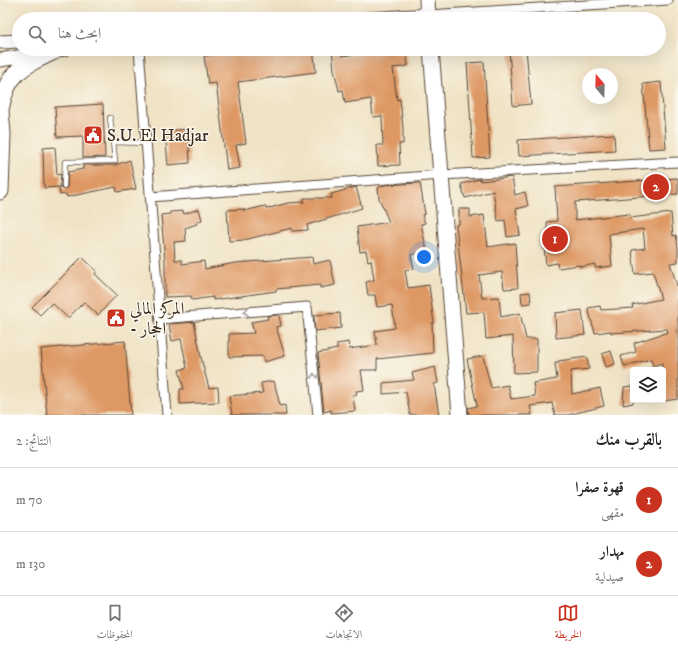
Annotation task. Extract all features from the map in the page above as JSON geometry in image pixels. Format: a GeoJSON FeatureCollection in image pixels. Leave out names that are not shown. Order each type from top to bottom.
{"type":"FeatureCollection","features":[{"type":"Feature","properties":{"kind":"highway"},"geometry":{"type":"LineString","coordinates":[[0,191],[0,111],[4,90],[14,75],[22,67],[46,56]]}},
{"type":"Feature","properties":{"kind":"main road"},"geometry":{"type":"LineString","coordinates":[[0,42],[12,41]]}},
{"type":"Feature","properties":{"kind":"main road"},"geometry":{"type":"LineString","coordinates":[[0,60],[24,56]]}},
{"type":"Feature","properties":{"kind":"main road"},"geometry":{"type":"LineString","coordinates":[[432,56],[460,415]]}},
{"type":"Feature","properties":{"kind":"street"},"geometry":{"type":"LineString","coordinates":[[428,11],[668,0]]}},
{"type":"Feature","properties":{"kind":"street"},"geometry":{"type":"LineString","coordinates":[[140,56],[167,415]]}},
{"type":"Feature","properties":{"kind":"street"},"geometry":{"type":"LineString","coordinates":[[150,197],[441,175],[678,162]]}},
{"type":"Feature","properties":{"kind":"street"},"geometry":{"type":"LineString","coordinates":[[160,319],[307,307],[318,415]]}},
{"type":"Feature","properties":{"kind":"lane"},"geometry":{"type":"LineString","coordinates":[[64,186],[65,162],[115,161],[110,118]]}},
{"type":"Feature","properties":{"kind":"lane"},"geometry":{"type":"LineString","coordinates":[[113,142],[146,142]]}},
{"type":"Feature","properties":{"kind":"building"},"geometry":{"type":"Polygon","coordinates":[[[204,56],[314,56],[316,72],[238,82],[246,143],[236,145],[240,168],[227,170],[216,83],[208,84],[204,56]]]}},
{"type":"Feature","properties":{"kind":"building"},"geometry":{"type":"Polygon","coordinates":[[[333,56],[407,56],[408,66],[393,68],[397,100],[400,99],[403,128],[403,144],[399,144],[400,165],[378,166],[377,145],[383,145],[382,116],[373,117],[371,99],[345,103],[343,90],[339,91],[333,56]]]}},
{"type":"Feature","properties":{"kind":"building"},"geometry":{"type":"Polygon","coordinates":[[[509,56],[527,56],[531,104],[513,106],[509,56]]]}},
{"type":"Feature","properties":{"kind":"building"},"geometry":{"type":"Polygon","coordinates":[[[484,62],[490,157],[473,158],[467,63],[484,62]]]}},
{"type":"Feature","properties":{"kind":"building"},"geometry":{"type":"Polygon","coordinates":[[[661,82],[666,148],[649,149],[643,84],[661,82]]]}},
{"type":"Feature","properties":{"kind":"building"},"geometry":{"type":"Polygon","coordinates":[[[103,104],[105,157],[83,158],[83,136],[57,137],[55,107],[103,104]]]}},
{"type":"Feature","properties":{"kind":"building"},"geometry":{"type":"Polygon","coordinates":[[[188,129],[190,163],[168,165],[165,131],[188,129]]]}},
{"type":"Feature","properties":{"kind":"building"},"geometry":{"type":"Polygon","coordinates":[[[614,134],[615,150],[519,156],[518,140],[614,134]]]}},
{"type":"Feature","properties":{"kind":"building"},"geometry":{"type":"Polygon","coordinates":[[[55,147],[57,175],[61,174],[60,186],[62,189],[67,188],[68,172],[83,169],[83,165],[115,165],[130,160],[136,189],[117,192],[116,187],[67,197],[66,194],[60,195],[59,187],[44,188],[43,148],[55,147]]]}},
{"type":"Feature","properties":{"kind":"building"},"geometry":{"type":"Polygon","coordinates":[[[512,177],[515,195],[525,192],[528,206],[516,209],[520,235],[507,237],[505,220],[498,221],[493,191],[465,198],[461,184],[480,179],[481,181],[512,177]]]}},
{"type":"Feature","properties":{"kind":"building"},"geometry":{"type":"Polygon","coordinates":[[[678,178],[678,194],[575,202],[575,220],[629,214],[630,218],[671,213],[673,236],[676,235],[678,247],[678,262],[670,263],[678,289],[678,399],[666,401],[666,367],[662,367],[662,363],[653,366],[651,359],[624,366],[621,356],[636,352],[634,343],[668,332],[667,329],[595,333],[588,308],[600,306],[601,310],[633,308],[632,305],[661,299],[653,272],[635,274],[632,250],[645,248],[643,229],[609,234],[612,266],[595,268],[595,264],[580,267],[580,265],[558,268],[557,263],[546,265],[544,247],[548,246],[547,222],[557,221],[555,187],[678,178]]]}},
{"type":"Feature","properties":{"kind":"building"},"geometry":{"type":"Polygon","coordinates":[[[420,183],[425,214],[422,215],[425,223],[421,224],[427,251],[411,255],[414,269],[405,270],[408,288],[429,285],[434,323],[432,323],[433,353],[377,359],[377,370],[361,370],[364,390],[356,391],[357,395],[353,395],[355,411],[331,413],[331,410],[324,412],[318,353],[337,349],[337,344],[348,342],[349,349],[377,345],[375,331],[395,328],[392,305],[377,307],[375,295],[368,295],[366,282],[374,280],[371,260],[368,261],[366,251],[360,252],[357,227],[389,222],[379,198],[378,188],[384,185],[420,183]]]}},
{"type":"Feature","properties":{"kind":"building"},"geometry":{"type":"Polygon","coordinates":[[[356,187],[362,208],[307,225],[308,230],[292,231],[292,228],[244,240],[229,241],[227,210],[244,209],[244,211],[265,206],[266,209],[288,203],[304,202],[304,198],[332,198],[331,194],[356,187]]]}},
{"type":"Feature","properties":{"kind":"building"},"geometry":{"type":"Polygon","coordinates":[[[199,209],[202,220],[197,222],[197,224],[185,228],[186,241],[174,242],[175,260],[182,260],[182,264],[204,261],[205,269],[235,263],[312,257],[313,264],[330,260],[335,285],[320,288],[320,285],[276,289],[276,291],[213,300],[213,297],[192,300],[191,296],[165,297],[165,260],[161,215],[170,214],[170,212],[183,211],[184,214],[199,209]]]}},
{"type":"Feature","properties":{"kind":"building"},"geometry":{"type":"Polygon","coordinates":[[[459,209],[470,209],[470,217],[484,215],[488,247],[515,243],[518,288],[504,289],[502,272],[479,275],[482,298],[499,297],[501,317],[520,313],[526,339],[537,339],[537,372],[514,373],[513,336],[486,339],[484,312],[466,313],[456,225],[459,224],[459,209]]]}},
{"type":"Feature","properties":{"kind":"building"},"geometry":{"type":"Polygon","coordinates":[[[82,257],[97,271],[95,274],[117,295],[98,315],[84,302],[68,318],[52,303],[40,315],[32,307],[82,257]]]}},
{"type":"Feature","properties":{"kind":"building"},"geometry":{"type":"Polygon","coordinates":[[[530,292],[531,303],[522,304],[521,293],[530,292]]]}},
{"type":"Feature","properties":{"kind":"building"},"geometry":{"type":"Polygon","coordinates":[[[582,310],[585,335],[556,338],[555,313],[582,310]]]}},
{"type":"Feature","properties":{"kind":"building"},"geometry":{"type":"Polygon","coordinates":[[[340,313],[341,328],[315,331],[314,315],[340,313]]]}},
{"type":"Feature","properties":{"kind":"building"},"geometry":{"type":"Polygon","coordinates":[[[279,315],[281,326],[276,327],[285,356],[264,362],[263,356],[229,357],[229,334],[254,333],[251,322],[268,319],[267,316],[279,315]]]}},
{"type":"Feature","properties":{"kind":"building"},"geometry":{"type":"Polygon","coordinates":[[[194,322],[209,388],[218,387],[219,402],[180,404],[180,389],[184,389],[179,370],[187,368],[181,339],[172,341],[169,324],[194,322]]]}},
{"type":"Feature","properties":{"kind":"building"},"geometry":{"type":"Polygon","coordinates":[[[125,341],[131,415],[47,415],[41,349],[125,341]]]}},
{"type":"Feature","properties":{"kind":"building"},"geometry":{"type":"Polygon","coordinates":[[[611,351],[615,364],[606,367],[602,354],[611,351]]]}},
{"type":"Feature","properties":{"kind":"building"},"geometry":{"type":"Polygon","coordinates":[[[483,356],[491,388],[508,385],[511,399],[535,396],[533,383],[557,379],[555,363],[559,363],[558,361],[587,357],[589,369],[571,371],[572,394],[600,388],[604,406],[568,415],[555,415],[552,403],[530,406],[532,415],[469,415],[468,408],[477,406],[467,359],[483,356]]]}},
{"type":"Feature","properties":{"kind":"building"},"geometry":{"type":"Polygon","coordinates":[[[435,367],[438,383],[434,384],[439,415],[410,415],[406,392],[383,394],[383,383],[414,380],[412,373],[435,367]]]}},
{"type":"Feature","properties":{"kind":"building"},"geometry":{"type":"Polygon","coordinates":[[[274,381],[280,406],[285,405],[286,415],[232,415],[229,396],[263,393],[261,383],[274,381]]]}},
{"type":"Feature","properties":{"kind":"building"},"geometry":{"type":"Polygon","coordinates":[[[630,386],[630,403],[633,403],[623,405],[624,387],[630,386]]]}},
{"type":"Feature","properties":{"kind":"place","name":"S.U. El Hadjar"},"geometry":{"type":"Point","coordinates":[93,135]}},
{"type":"Feature","properties":{"kind":"place","name":"مهدار"},"geometry":{"type":"Point","coordinates":[656,187]}},
{"type":"Feature","properties":{"kind":"place","name":"قهوة صفرا"},"geometry":{"type":"Point","coordinates":[555,239]}},
{"type":"Feature","properties":{"kind":"place","name":"المركز المالي - الحجار"},"geometry":{"type":"Point","coordinates":[116,318]}}]}
